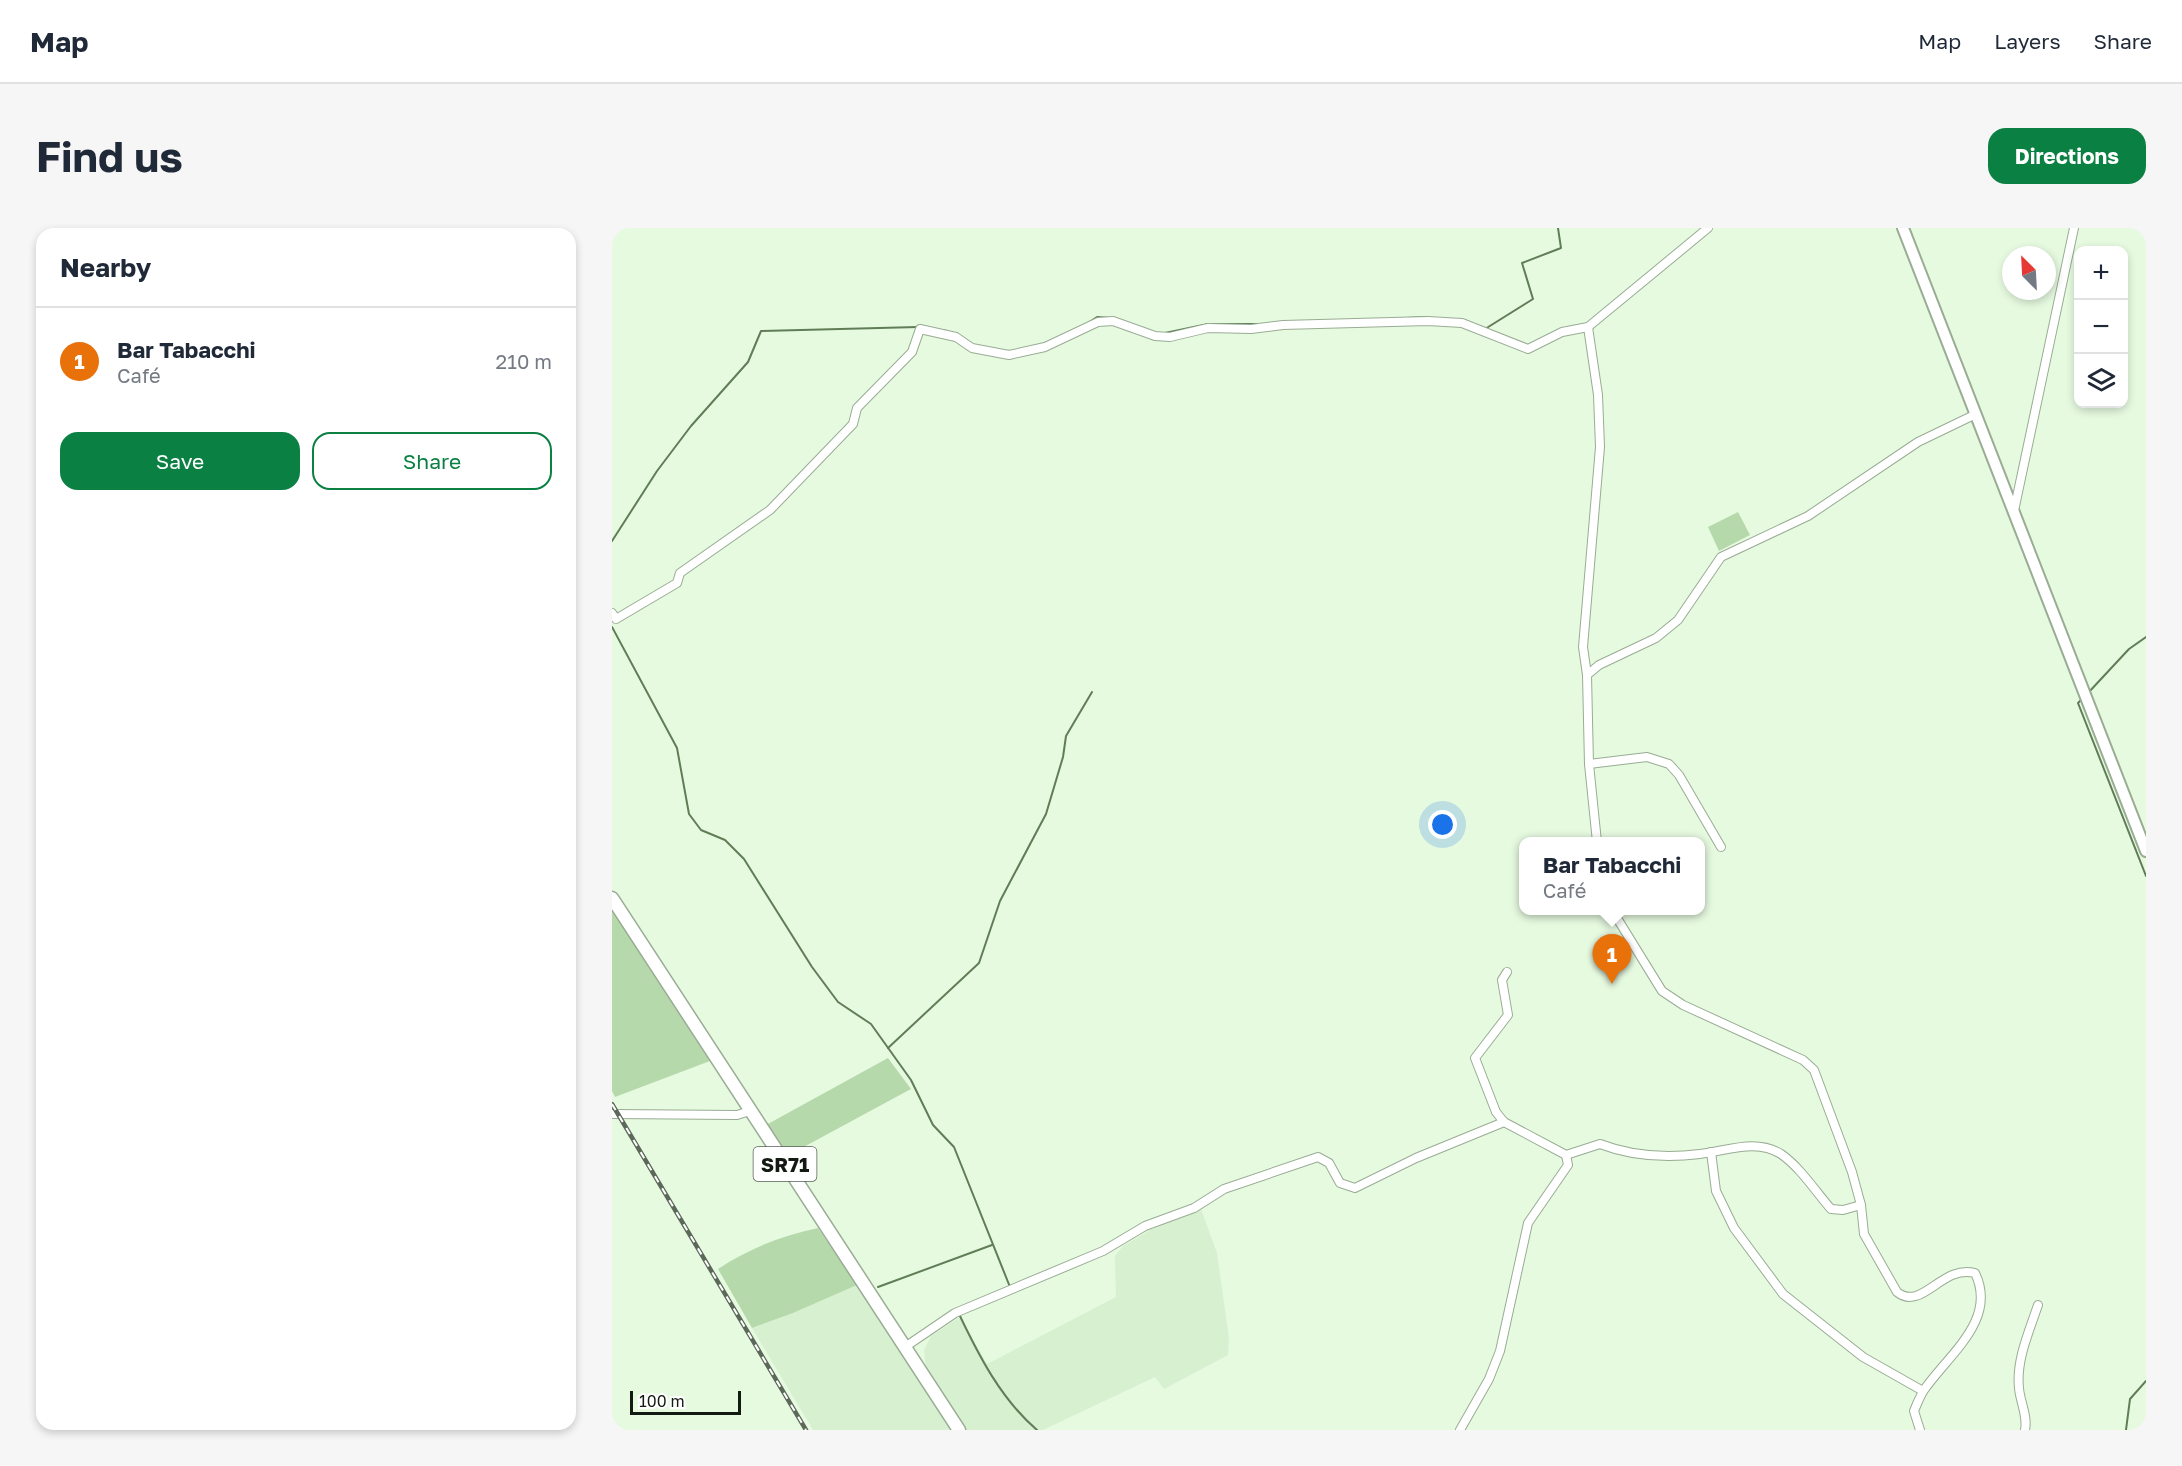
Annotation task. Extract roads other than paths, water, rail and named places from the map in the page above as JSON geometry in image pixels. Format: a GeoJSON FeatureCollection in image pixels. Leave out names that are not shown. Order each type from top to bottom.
{"type":"FeatureCollection","features":[{"type":"Feature","properties":{"kind":"main road","name":"SR71"},"geometry":{"type":"LineString","coordinates":[[612,898],[959,1430]]}},
{"type":"Feature","properties":{"kind":"street"},"geometry":{"type":"LineString","coordinates":[[612,613],[616,619],[677,583],[680,573],[770,510],[853,424],[857,408],[912,352],[920,329],[956,337],[972,348],[1009,355],[1046,347],[1098,322],[1113,321],[1155,336],[1170,337],[1208,328],[1251,329],[1283,325],[1376,324],[1396,320],[1462,323],[1528,349],[1562,332],[1588,327],[1708,228]]}},
{"type":"Feature","properties":{"kind":"street"},"geometry":{"type":"LineString","coordinates":[[1903,228],[1974,415],[2014,510],[2146,851]]}},
{"type":"Feature","properties":{"kind":"street"},"geometry":{"type":"LineString","coordinates":[[2014,510],[2074,228]]}},
{"type":"Feature","properties":{"kind":"street"},"geometry":{"type":"LineString","coordinates":[[1588,327],[1598,395],[1600,447],[1583,647],[1587,675],[1589,764],[1596,837]]}},
{"type":"Feature","properties":{"kind":"street"},"geometry":{"type":"LineString","coordinates":[[1587,675],[1599,665],[1656,638],[1678,620],[1721,557],[1808,516],[1918,442],[1974,415]]}},
{"type":"Feature","properties":{"kind":"street"},"geometry":{"type":"LineString","coordinates":[[1589,764],[1647,758],[1669,764],[1679,775],[1721,847]]}},
{"type":"Feature","properties":{"kind":"street"},"geometry":{"type":"LineString","coordinates":[[1615,915],[1662,991],[1683,1005],[1803,1060],[1814,1070],[1852,1172],[1861,1205],[1864,1234],[1897,1292],[1904,1298],[1930,1289],[1951,1274],[1965,1270],[1975,1273],[1982,1295],[1975,1323],[1956,1352],[1923,1390],[1914,1411],[1920,1430]]}},
{"type":"Feature","properties":{"kind":"street"},"geometry":{"type":"LineString","coordinates":[[1508,972],[1502,980],[1508,1015],[1475,1058],[1496,1112],[1503,1122],[1566,1155],[1600,1144],[1621,1152],[1663,1155],[1711,1152],[1757,1145],[1781,1154],[1831,1209],[1842,1210],[1861,1205]]}},
{"type":"Feature","properties":{"kind":"street"},"geometry":{"type":"LineString","coordinates":[[612,1114],[737,1115],[750,1111]]}},
{"type":"Feature","properties":{"kind":"street"},"geometry":{"type":"LineString","coordinates":[[905,1347],[955,1313],[1103,1251],[1145,1226],[1194,1208],[1224,1189],[1318,1157],[1329,1162],[1340,1183],[1355,1188],[1416,1158],[1503,1122]]}},
{"type":"Feature","properties":{"kind":"street"},"geometry":{"type":"LineString","coordinates":[[1711,1152],[1716,1191],[1734,1228],[1783,1294],[1863,1357],[1923,1390]]}},
{"type":"Feature","properties":{"kind":"street"},"geometry":{"type":"LineString","coordinates":[[1460,1430],[1489,1379],[1500,1351],[1528,1222],[1568,1166],[1566,1155]]}},
{"type":"Feature","properties":{"kind":"street"},"geometry":{"type":"LineString","coordinates":[[2025,1430],[2026,1422],[2019,1388],[2020,1360],[2038,1305]]}},
{"type":"Feature","properties":{"kind":"waterway"},"geometry":{"type":"LineString","coordinates":[[1485,329],[1533,299],[1522,263],[1561,248],[1558,228]]}},
{"type":"Feature","properties":{"kind":"waterway"},"geometry":{"type":"LineString","coordinates":[[1088,323],[1097,317],[1111,318]]}},
{"type":"Feature","properties":{"kind":"waterway"},"geometry":{"type":"LineString","coordinates":[[1406,318],[1428,317]]}},
{"type":"Feature","properties":{"kind":"waterway"},"geometry":{"type":"LineString","coordinates":[[1296,321],[1317,321]]}},
{"type":"Feature","properties":{"kind":"waterway"},"geometry":{"type":"LineString","coordinates":[[1165,333],[1208,324],[1257,324]]}},
{"type":"Feature","properties":{"kind":"waterway"},"geometry":{"type":"LineString","coordinates":[[612,541],[657,471],[691,426],[748,362],[761,331],[918,327]]}},
{"type":"Feature","properties":{"kind":"waterway"},"geometry":{"type":"LineString","coordinates":[[935,329],[947,331]]}},
{"type":"Feature","properties":{"kind":"waterway"},"geometry":{"type":"LineString","coordinates":[[612,627],[677,748],[689,814],[701,830],[725,840],[744,859],[812,967],[838,1002],[871,1024],[911,1080],[933,1125],[954,1147],[1010,1287]]}},
{"type":"Feature","properties":{"kind":"waterway"},"geometry":{"type":"LineString","coordinates":[[2088,693],[2129,649],[2146,637]]}},
{"type":"Feature","properties":{"kind":"waterway"},"geometry":{"type":"LineString","coordinates":[[888,1048],[979,963],[1000,901],[1046,814],[1063,757],[1066,736],[1092,692]]}},
{"type":"Feature","properties":{"kind":"waterway"},"geometry":{"type":"LineString","coordinates":[[2082,699],[2078,703],[2146,876]]}},
{"type":"Feature","properties":{"kind":"waterway"},"geometry":{"type":"LineString","coordinates":[[878,1287],[992,1245]]}},
{"type":"Feature","properties":{"kind":"waterway"},"geometry":{"type":"LineString","coordinates":[[959,1314],[983,1361],[1002,1391],[1012,1405],[1037,1430]]}},
{"type":"Feature","properties":{"kind":"waterway"},"geometry":{"type":"LineString","coordinates":[[2126,1430],[2130,1399],[2146,1381]]}},
{"type":"Feature","properties":{"kind":"railway"},"geometry":{"type":"LineString","coordinates":[[612,1104],[806,1430]]}},
{"type":"Feature","properties":{"kind":"place","name":"Bar Tabacchi"},"geometry":{"type":"Point","coordinates":[1612,984]}}]}
